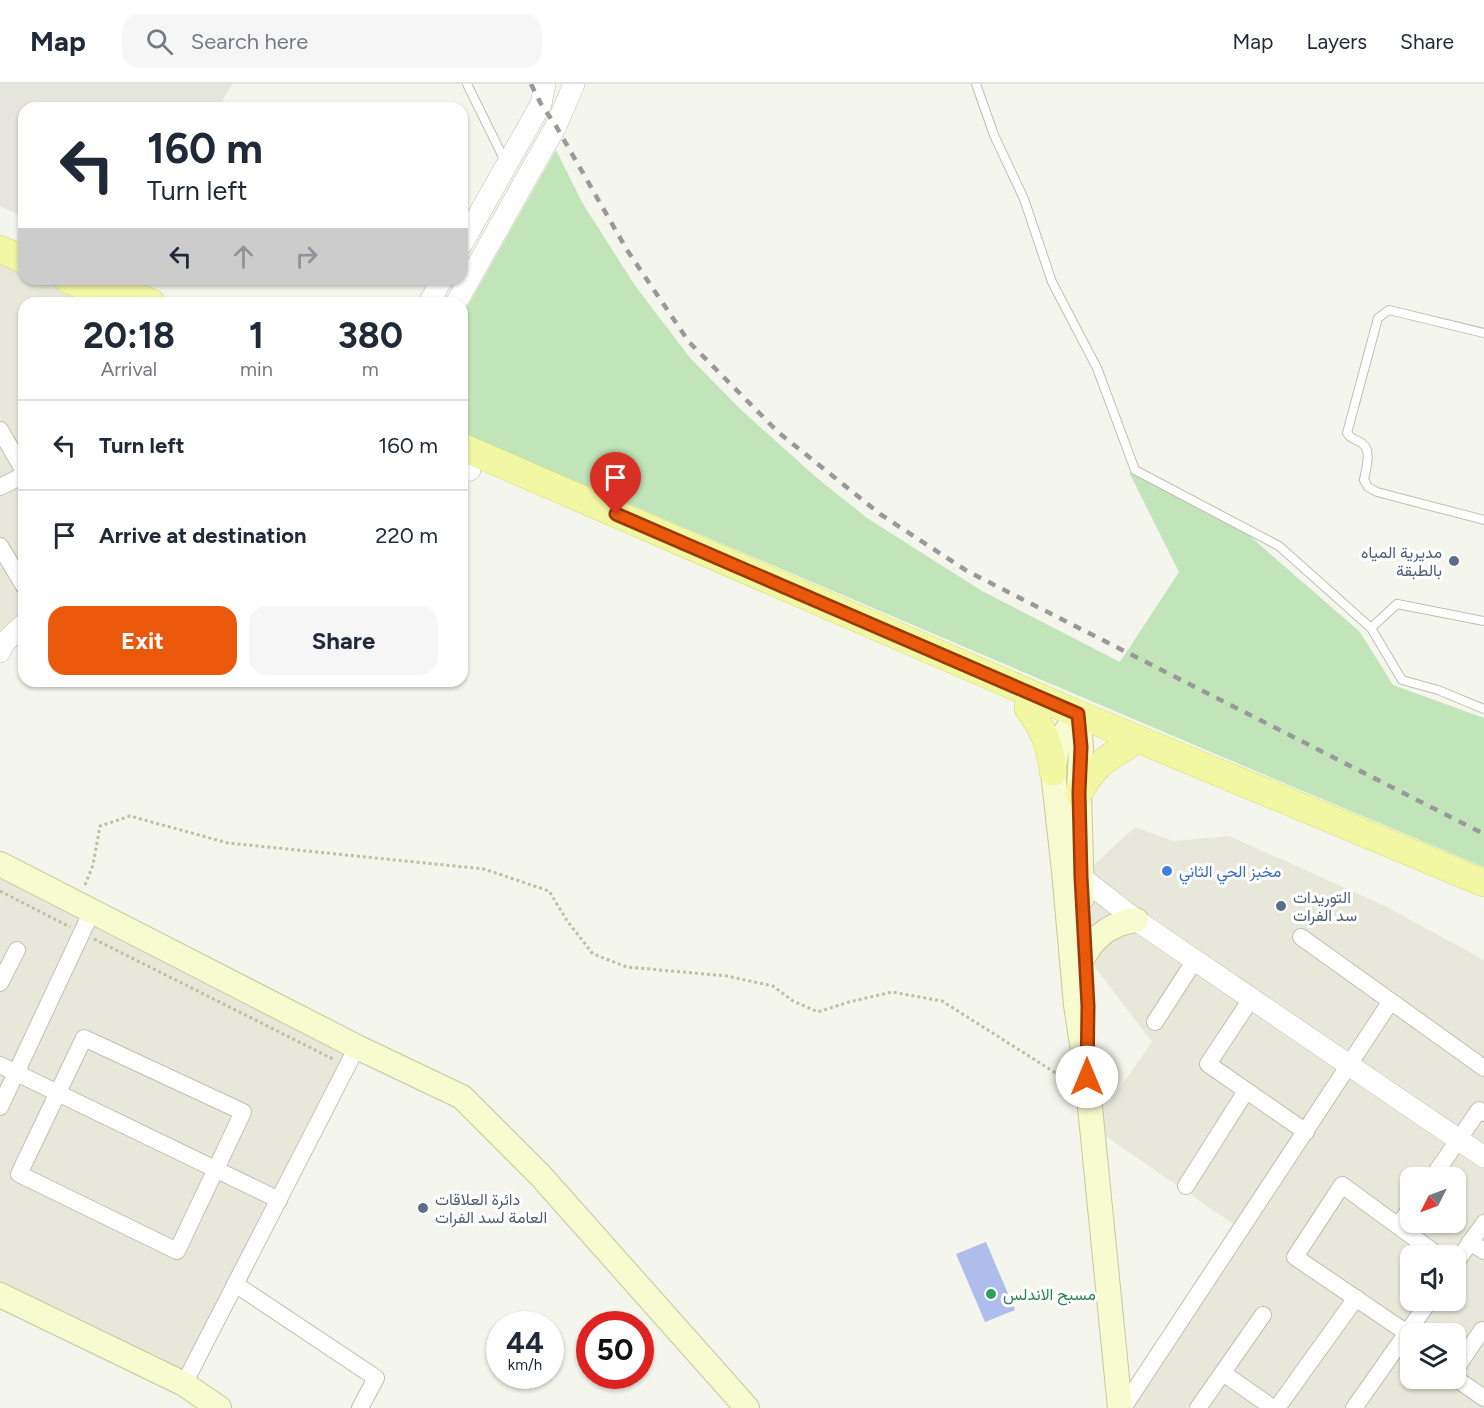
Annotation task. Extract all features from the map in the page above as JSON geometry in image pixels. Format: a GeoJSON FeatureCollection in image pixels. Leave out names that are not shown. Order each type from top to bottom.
{"type":"FeatureCollection","features":[{"type":"Feature","properties":{"kind":"main road"},"geometry":{"type":"LineString","coordinates":[[0,236],[18,244]]}},
{"type":"Feature","properties":{"kind":"main road"},"geometry":{"type":"LineString","coordinates":[[0,249],[18,257]]}},
{"type":"Feature","properties":{"kind":"main road"},"geometry":{"type":"LineString","coordinates":[[80,285],[108,297]]}},
{"type":"Feature","properties":{"kind":"main road"},"geometry":{"type":"LineString","coordinates":[[111,285],[138,297]]}},
{"type":"Feature","properties":{"kind":"main road"},"geometry":{"type":"LineString","coordinates":[[468,465],[1028,708],[1076,724],[1484,883]]}},
{"type":"Feature","properties":{"kind":"main road"},"geometry":{"type":"LineString","coordinates":[[468,465],[1484,901]]}},
{"type":"Feature","properties":{"kind":"main road"},"geometry":{"type":"LineString","coordinates":[[1028,708],[1044,731],[1048,744],[1086,954],[1088,1085]]}},
{"type":"Feature","properties":{"kind":"main road"},"geometry":{"type":"LineString","coordinates":[[1053,772],[1057,749],[1076,724]]}},
{"type":"Feature","properties":{"kind":"main road"},"geometry":{"type":"LineString","coordinates":[[1076,724],[1079,793],[1072,874],[1076,1005],[1088,1085],[1121,1408]]}},
{"type":"Feature","properties":{"kind":"main road"},"geometry":{"type":"LineString","coordinates":[[1079,793],[1085,781],[1098,766],[1126,747]]}},
{"type":"Feature","properties":{"kind":"main road"},"geometry":{"type":"LineString","coordinates":[[0,864],[85,907],[352,1057],[462,1097],[540,1175],[747,1408]]}},
{"type":"Feature","properties":{"kind":"main road"},"geometry":{"type":"LineString","coordinates":[[1086,954],[1098,936],[1106,930],[1115,925],[1136,920]]}},
{"type":"Feature","properties":{"kind":"main road"},"geometry":{"type":"LineString","coordinates":[[0,1295],[184,1384],[219,1408]]}},
{"type":"Feature","properties":{"kind":"street"},"geometry":{"type":"LineString","coordinates":[[468,233],[541,104],[545,84]]}},
{"type":"Feature","properties":{"kind":"street"},"geometry":{"type":"LineString","coordinates":[[468,282],[556,126],[574,84]]}},
{"type":"Feature","properties":{"kind":"street"},"geometry":{"type":"LineString","coordinates":[[0,430],[18,462]]}},
{"type":"Feature","properties":{"kind":"street"},"geometry":{"type":"LineString","coordinates":[[0,487],[18,476]]}},
{"type":"Feature","properties":{"kind":"street"},"geometry":{"type":"LineString","coordinates":[[0,546],[18,576]]}},
{"type":"Feature","properties":{"kind":"street"},"geometry":{"type":"LineString","coordinates":[[0,652],[4,643],[18,630]]}},
{"type":"Feature","properties":{"kind":"street"},"geometry":{"type":"LineString","coordinates":[[1072,874],[1484,1157]]}},
{"type":"Feature","properties":{"kind":"street"},"geometry":{"type":"LineString","coordinates":[[0,1107],[82,933],[85,907]]}},
{"type":"Feature","properties":{"kind":"street"},"geometry":{"type":"LineString","coordinates":[[1301,937],[1484,1068]]}},
{"type":"Feature","properties":{"kind":"street"},"geometry":{"type":"LineString","coordinates":[[0,983],[16,950]]}},
{"type":"Feature","properties":{"kind":"street"},"geometry":{"type":"LineString","coordinates":[[1155,1022],[1195,960]]}},
{"type":"Feature","properties":{"kind":"street"},"geometry":{"type":"LineString","coordinates":[[1251,999],[1208,1064],[1306,1132]]}},
{"type":"Feature","properties":{"kind":"street"},"geometry":{"type":"LineString","coordinates":[[1121,1408],[1388,1007],[1395,1004]]}},
{"type":"Feature","properties":{"kind":"street"},"geometry":{"type":"LineString","coordinates":[[84,1038],[243,1112],[177,1251],[19,1174],[58,1093],[84,1038]]}},
{"type":"Feature","properties":{"kind":"street"},"geometry":{"type":"LineString","coordinates":[[184,1384],[352,1057]]}},
{"type":"Feature","properties":{"kind":"street"},"geometry":{"type":"LineString","coordinates":[[0,1065],[279,1200]]}},
{"type":"Feature","properties":{"kind":"street"},"geometry":{"type":"LineString","coordinates":[[1186,1185],[1246,1091]]}},
{"type":"Feature","properties":{"kind":"street"},"geometry":{"type":"LineString","coordinates":[[1440,1167],[1479,1110],[1484,1113]]}},
{"type":"Feature","properties":{"kind":"street"},"geometry":{"type":"LineString","coordinates":[[1400,1335],[1356,1298],[1295,1257],[1342,1185],[1424,1245]]}},
{"type":"Feature","properties":{"kind":"street"},"geometry":{"type":"LineString","coordinates":[[1477,1247],[1484,1223]]}},
{"type":"Feature","properties":{"kind":"street"},"geometry":{"type":"LineString","coordinates":[[235,1284],[376,1378],[360,1408]]}},
{"type":"Feature","properties":{"kind":"street"},"geometry":{"type":"LineString","coordinates":[[1277,1408],[1356,1298]]}},
{"type":"Feature","properties":{"kind":"street"},"geometry":{"type":"LineString","coordinates":[[1198,1408],[1263,1315]]}},
{"type":"Feature","properties":{"kind":"street"},"geometry":{"type":"LineString","coordinates":[[1466,1354],[1482,1330],[1484,1332]]}},
{"type":"Feature","properties":{"kind":"street"},"geometry":{"type":"LineString","coordinates":[[1354,1408],[1400,1348]]}},
{"type":"Feature","properties":{"kind":"street"},"geometry":{"type":"LineString","coordinates":[[1223,1373],[1273,1408]]}},
{"type":"Feature","properties":{"kind":"street"},"geometry":{"type":"LineString","coordinates":[[1466,1386],[1484,1398]]}},
{"type":"Feature","properties":{"kind":"lane"},"geometry":{"type":"LineString","coordinates":[[467,84],[507,164]]}},
{"type":"Feature","properties":{"kind":"lane"},"geometry":{"type":"LineString","coordinates":[[976,84],[994,135],[1024,199],[1052,282],[1097,368],[1136,470],[1279,546],[1371,628],[1402,680],[1438,690],[1484,709]]}},
{"type":"Feature","properties":{"kind":"lane"},"geometry":{"type":"LineString","coordinates":[[1484,333],[1389,310],[1382,313],[1377,318],[1347,433],[1350,438],[1367,447],[1364,480],[1368,487],[1377,492],[1484,520]]}},
{"type":"Feature","properties":{"kind":"lane"},"geometry":{"type":"LineString","coordinates":[[1371,628],[1397,604],[1484,621]]}},
{"type":"Feature","properties":{"kind":"path"},"geometry":{"type":"LineString","coordinates":[[85,907],[100,826],[130,816],[228,843],[484,869],[549,891],[568,922],[593,954],[627,967],[727,976],[773,986],[793,1001],[818,1012],[892,992],[942,1001],[1088,1085]]}},
{"type":"Feature","properties":{"kind":"path"},"geometry":{"type":"LineString","coordinates":[[0,891],[82,933],[352,1057]]}},
{"type":"Feature","properties":{"kind":"shaded area"},"geometry":{"type":"Polygon","coordinates":[[[0,84],[232,84],[222,102],[18,102],[18,214],[0,206],[0,84]]]}},
{"type":"Feature","properties":{"kind":"shaded area"},"geometry":{"type":"Polygon","coordinates":[[[0,249],[18,257],[18,285],[80,285],[108,297],[18,297],[18,629],[0,643],[0,249]]]}},
{"type":"Feature","properties":{"kind":"shaded area"},"geometry":{"type":"Polygon","coordinates":[[[1135,827],[1173,841],[1229,836],[1383,905],[1484,960],[1484,1408],[1123,1408],[1242,1230],[1092,1127],[1152,1042],[1085,954],[1081,877],[1135,827]]]}},
{"type":"Feature","properties":{"kind":"shaded area"},"geometry":{"type":"Polygon","coordinates":[[[0,864],[357,1047],[184,1384],[0,1295],[0,864]]]}},
{"type":"Feature","properties":{"kind":"green space"},"geometry":{"type":"Polygon","coordinates":[[[556,150],[583,204],[636,287],[691,359],[739,408],[817,478],[867,518],[982,591],[1120,662],[1179,572],[1129,472],[1238,526],[1360,632],[1393,685],[1484,718],[1484,867],[468,436],[468,305],[556,150]]]}},
{"type":"Feature","properties":{"kind":"water"},"geometry":{"type":"Polygon","coordinates":[[[986,1242],[1015,1310],[985,1322],[956,1254],[986,1242]]]}},
{"type":"Feature","properties":{"kind":"railway"},"geometry":{"type":"LineString","coordinates":[[531,84],[627,250],[689,342],[778,432],[880,514],[967,571],[1484,834]]}},
{"type":"Feature","properties":{"kind":"place","name":"مديرية المياه بالطبقة"},"geometry":{"type":"Point","coordinates":[1454,561]}},
{"type":"Feature","properties":{"kind":"place","name":"مخبز الحي الثاني"},"geometry":{"type":"Point","coordinates":[1167,871]}},
{"type":"Feature","properties":{"kind":"place","name":"التوريدات سد الفرات"},"geometry":{"type":"Point","coordinates":[1281,906]}},
{"type":"Feature","properties":{"kind":"place","name":"دائرة العلاقات العامة لسد الفرات"},"geometry":{"type":"Point","coordinates":[423,1208]}},
{"type":"Feature","properties":{"kind":"place","name":"مسبح الاندلس"},"geometry":{"type":"Point","coordinates":[991,1294]}},
{"type":"Feature","properties":{"kind":"route"},"geometry":{"type":"LineString","coordinates":[[616,514],[1078,714],[1081,731],[1079,793],[1081,877],[1088,1006],[1087,1077]]}}]}
